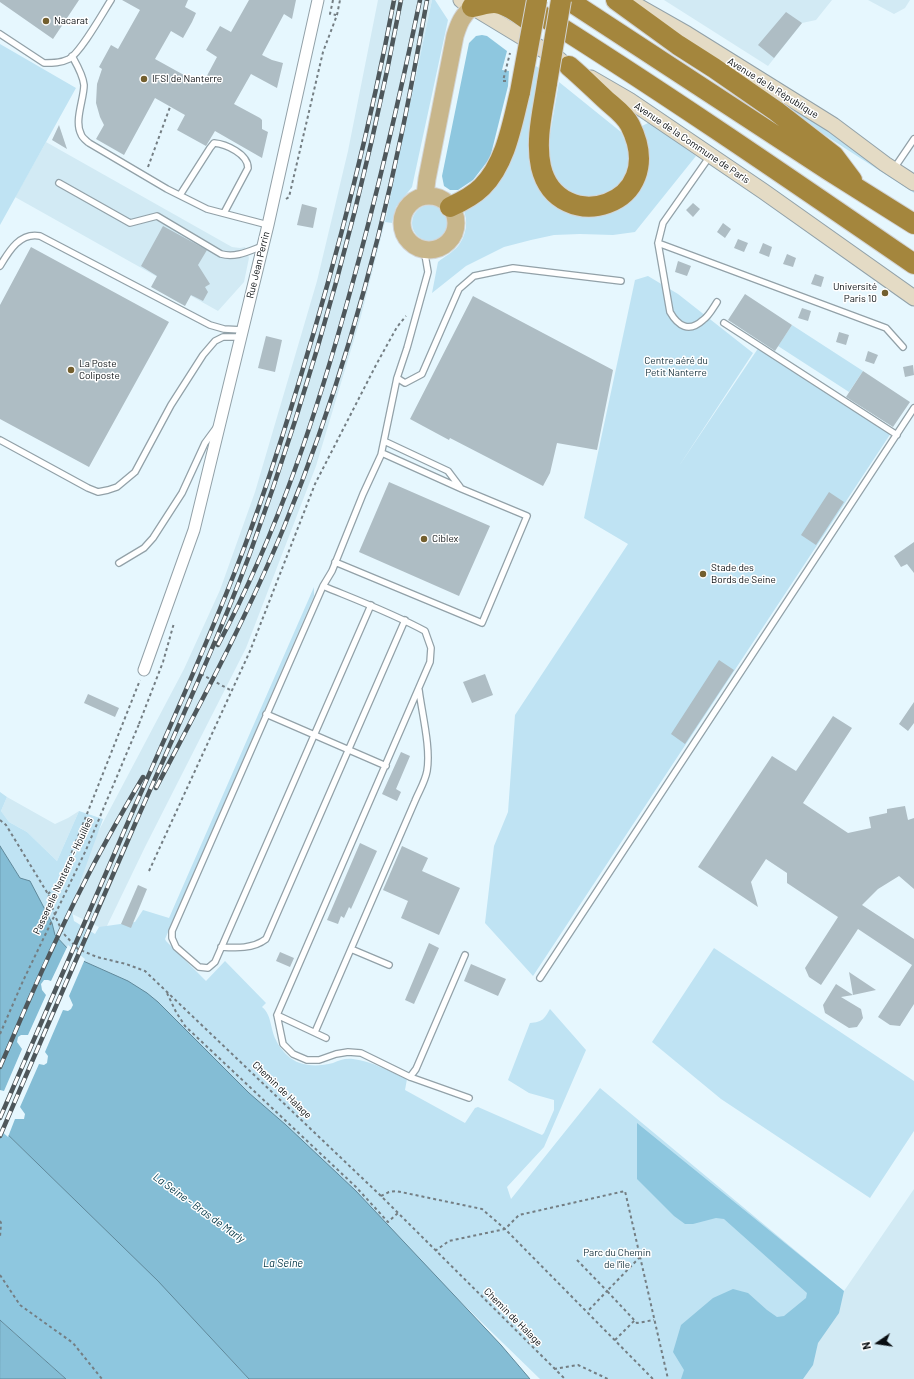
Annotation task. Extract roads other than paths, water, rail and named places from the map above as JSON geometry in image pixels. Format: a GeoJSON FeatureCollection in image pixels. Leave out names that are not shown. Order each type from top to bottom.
{"type":"FeatureCollection","features":[{"type":"Feature","properties":{"kind":"highway"},"geometry":{"type":"LineString","coordinates":[[517,0],[592,46],[668,96],[914,264]]}},
{"type":"Feature","properties":{"kind":"highway"},"geometry":{"type":"LineString","coordinates":[[450,207],[482,187],[491,176],[506,144],[520,92],[537,0]]}},
{"type":"Feature","properties":{"kind":"highway"},"geometry":{"type":"LineString","coordinates":[[561,0],[539,131],[541,168],[552,190],[561,198],[580,206],[599,206],[619,198],[628,190],[637,171],[639,161],[636,138],[625,118],[569,66]]}},
{"type":"Feature","properties":{"kind":"highway"},"geometry":{"type":"LineString","coordinates":[[568,0],[914,224]]}},
{"type":"Feature","properties":{"kind":"highway"},"geometry":{"type":"LineString","coordinates":[[616,0],[678,45],[776,111],[834,156],[858,188]]}},
{"type":"Feature","properties":{"kind":"highway"},"geometry":{"type":"LineString","coordinates":[[467,4],[494,3],[506,6],[653,98],[668,96]]}},
{"type":"Feature","properties":{"kind":"main road","name":"Avenue de la République"},"geometry":{"type":"LineString","coordinates":[[627,0],[670,24],[833,124],[893,170],[914,183]]}},
{"type":"Feature","properties":{"kind":"main road","name":"Avenue de la Commune de Paris"},"geometry":{"type":"LineString","coordinates":[[467,4],[569,66],[629,100],[914,298]]}},
{"type":"Feature","properties":{"kind":"main road"},"geometry":{"type":"LineString","coordinates":[[426,196],[426,180],[455,36],[467,4]]}},
{"type":"Feature","properties":{"kind":"main road"},"geometry":{"type":"LineString","coordinates":[[426,196],[439,198],[450,207],[454,215],[455,224],[453,233],[448,241],[433,249],[424,249],[415,246],[408,240],[403,231],[402,222],[404,212],[409,204],[416,199],[426,196]]}},
{"type":"Feature","properties":{"kind":"street","name":"Rue Jean Perrin"},"geometry":{"type":"LineString","coordinates":[[144,670],[194,530],[273,206],[318,0]]}},
{"type":"Feature","properties":{"kind":"lane"},"geometry":{"type":"LineString","coordinates":[[0,34],[44,63],[61,62],[76,53],[111,0]]}},
{"type":"Feature","properties":{"kind":"lane"},"geometry":{"type":"LineString","coordinates":[[72,56],[83,80],[84,86],[79,127],[81,135],[89,143],[144,176],[207,209],[268,225]]}},
{"type":"Feature","properties":{"kind":"lane"},"geometry":{"type":"LineString","coordinates":[[893,170],[914,139]]}},
{"type":"Feature","properties":{"kind":"lane"},"geometry":{"type":"LineString","coordinates":[[180,195],[214,143],[222,144],[243,156],[248,162],[248,168],[224,213]]}},
{"type":"Feature","properties":{"kind":"lane"},"geometry":{"type":"LineString","coordinates":[[710,156],[663,223],[658,243],[670,312],[676,322],[683,326],[692,326],[703,320],[717,302]]}},
{"type":"Feature","properties":{"kind":"lane"},"geometry":{"type":"LineString","coordinates":[[59,184],[130,223],[157,216],[220,254],[235,256],[263,245]]}},
{"type":"Feature","properties":{"kind":"lane"},"geometry":{"type":"LineString","coordinates":[[0,266],[7,254],[20,240],[27,235],[40,236],[210,325],[242,334]]}},
{"type":"Feature","properties":{"kind":"lane"},"geometry":{"type":"LineString","coordinates":[[658,243],[886,328],[903,347]]}},
{"type":"Feature","properties":{"kind":"lane"},"geometry":{"type":"LineString","coordinates":[[371,605],[215,962],[208,968],[198,967],[176,947],[172,938],[172,931],[266,714],[323,586],[332,571],[382,452],[397,378],[428,272],[424,249]]}},
{"type":"Feature","properties":{"kind":"lane"},"geometry":{"type":"LineString","coordinates":[[397,378],[405,383],[422,374],[459,290],[474,276],[513,268],[620,281]]}},
{"type":"Feature","properties":{"kind":"lane"},"geometry":{"type":"LineString","coordinates":[[724,323],[897,434]]}},
{"type":"Feature","properties":{"kind":"lane"},"geometry":{"type":"LineString","coordinates":[[0,440],[88,488],[98,492],[117,487],[135,472],[171,405],[203,355],[215,341],[223,337],[242,334]]}},
{"type":"Feature","properties":{"kind":"lane"},"geometry":{"type":"LineString","coordinates":[[540,978],[914,408]]}},
{"type":"Feature","properties":{"kind":"lane"},"geometry":{"type":"LineString","coordinates":[[120,562],[144,548],[153,538],[182,493],[205,443],[220,421]]}},
{"type":"Feature","properties":{"kind":"lane"},"geometry":{"type":"LineString","coordinates":[[384,441],[448,471],[462,489]]}},
{"type":"Feature","properties":{"kind":"lane"},"geometry":{"type":"LineString","coordinates":[[335,562],[482,623],[527,516],[462,489],[382,452]]}},
{"type":"Feature","properties":{"kind":"lane"},"geometry":{"type":"LineString","coordinates":[[323,586],[371,605],[405,620],[425,631],[431,648],[430,662],[277,1015],[283,1044],[293,1054],[307,1060],[319,1060],[336,1054],[348,1052],[361,1053],[410,1077],[469,1098]]}},
{"type":"Feature","properties":{"kind":"lane"},"geometry":{"type":"LineString","coordinates":[[221,947],[235,948],[252,946],[259,944],[266,939],[405,620]]}},
{"type":"Feature","properties":{"kind":"lane"},"geometry":{"type":"LineString","coordinates":[[315,1032],[426,773],[428,762],[427,747],[419,690]]}},
{"type":"Feature","properties":{"kind":"lane"},"geometry":{"type":"LineString","coordinates":[[266,714],[386,766]]}},
{"type":"Feature","properties":{"kind":"lane"},"geometry":{"type":"LineString","coordinates":[[351,949],[389,965]]}},
{"type":"Feature","properties":{"kind":"lane"},"geometry":{"type":"LineString","coordinates":[[410,1077],[416,1069],[465,955]]}},
{"type":"Feature","properties":{"kind":"lane"},"geometry":{"type":"LineString","coordinates":[[277,1015],[326,1038]]}},
{"type":"Feature","properties":{"kind":"water","name":"La Seine"},"geometry":{"type":"Polygon","coordinates":[[[0,846],[20,878],[30,881],[52,923],[55,935],[68,949],[81,960],[128,981],[158,1002],[249,1093],[286,1125],[356,1191],[501,1345],[530,1379],[249,1379],[158,1281],[0,1127],[0,846]]]}},
{"type":"Feature","properties":{"kind":"water"},"geometry":{"type":"Polygon","coordinates":[[[0,1320],[1,1321],[66,1379],[0,1379],[0,1320]]]}},
{"type":"Feature","properties":{"kind":"railway"},"geometry":{"type":"LineString","coordinates":[[0,1118],[200,658],[245,546],[292,406],[326,288],[352,192],[385,48],[394,0]]}},
{"type":"Feature","properties":{"kind":"railway"},"geometry":{"type":"LineString","coordinates":[[0,1136],[208,657],[249,556],[295,420],[336,281],[372,141],[401,0]]}},
{"type":"Feature","properties":{"kind":"railway"},"geometry":{"type":"LineString","coordinates":[[218,645],[260,558],[311,424],[339,332],[380,179],[420,0]]}},
{"type":"Feature","properties":{"kind":"railway"},"geometry":{"type":"LineString","coordinates":[[156,788],[223,659],[270,561],[303,479],[337,382],[366,283],[391,183],[412,83],[427,0]]}},
{"type":"Feature","properties":{"kind":"railway"},"geometry":{"type":"LineString","coordinates":[[0,1067],[59,933],[103,847],[143,777]]}},
{"type":"Feature","properties":{"kind":"place","name":"Nacarat"},"geometry":{"type":"Point","coordinates":[46,21]}},
{"type":"Feature","properties":{"kind":"place","name":"IFSI de Nanterre"},"geometry":{"type":"Point","coordinates":[144,79]}},
{"type":"Feature","properties":{"kind":"place","name":"Université Paris 10"},"geometry":{"type":"Point","coordinates":[885,293]}},
{"type":"Feature","properties":{"kind":"place","name":"La Poste Coliposte"},"geometry":{"type":"Point","coordinates":[71,370]}},
{"type":"Feature","properties":{"kind":"place","name":"Ciblex"},"geometry":{"type":"Point","coordinates":[424,539]}},
{"type":"Feature","properties":{"kind":"place","name":"Stade des Bords de Seine"},"geometry":{"type":"Point","coordinates":[703,574]}},
{"type":"Feature","properties":{"kind":"park label","name":"Centre aéré du Petit Nanterre"},"geometry":{"type":"Point","coordinates":[676,366]}},
{"type":"Feature","properties":{"kind":"park label","name":"Parc du Chemin de l'île"},"geometry":{"type":"Point","coordinates":[617,1258]}},
{"type":"Feature","properties":{"kind":"water label","name":"La Seine - Bras de Marly"},"geometry":{"type":"Point","coordinates":[199,1208]}}]}
